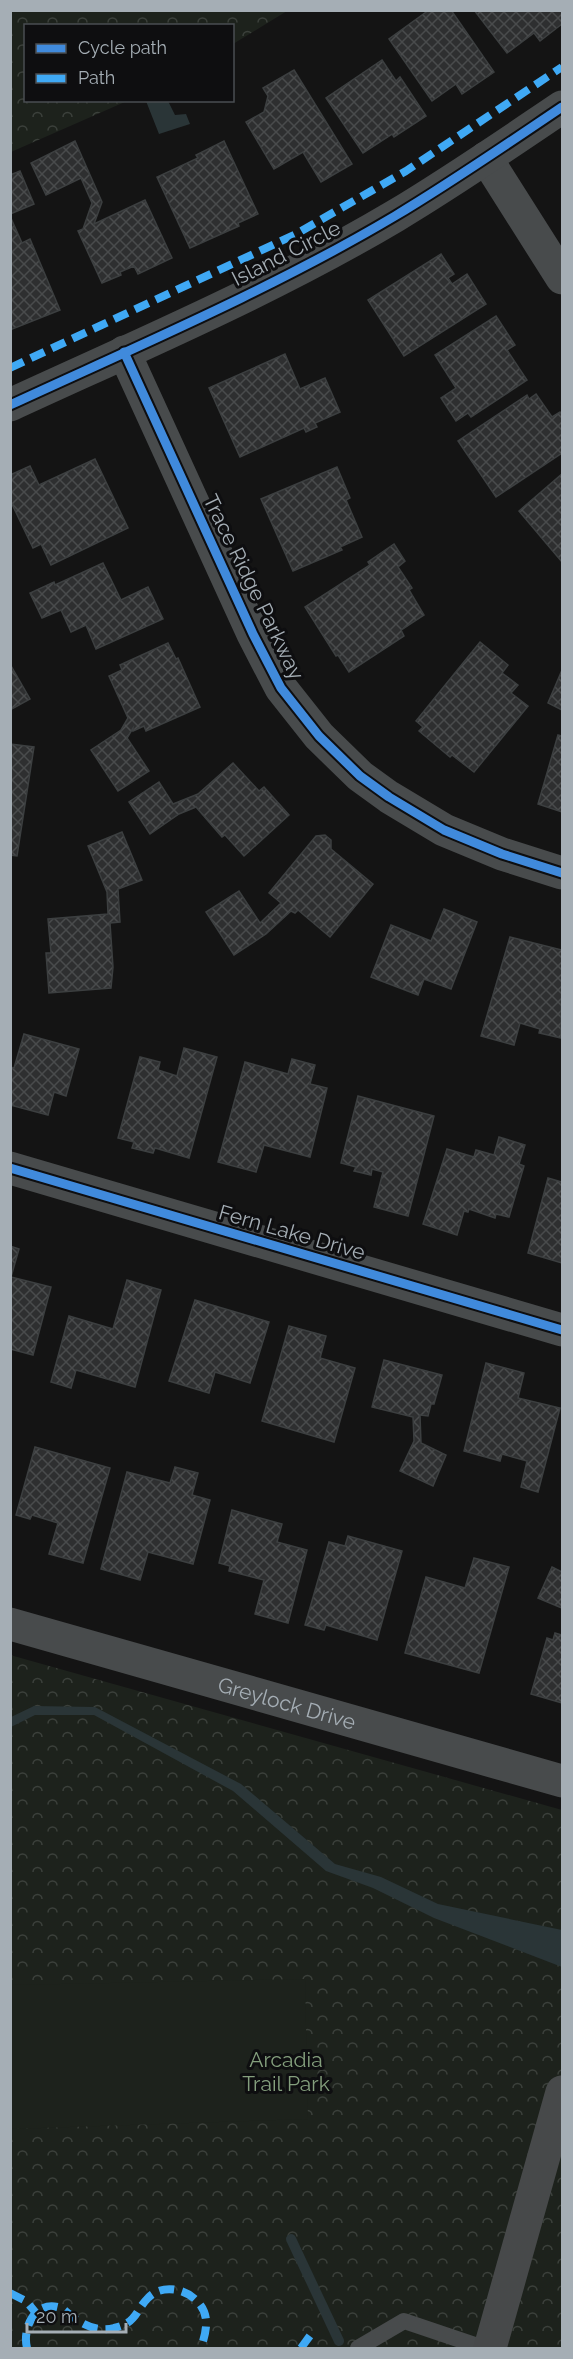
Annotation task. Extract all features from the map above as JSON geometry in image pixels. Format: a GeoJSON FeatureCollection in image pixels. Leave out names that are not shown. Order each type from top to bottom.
{"type":"FeatureCollection","features":[{"type":"Feature","properties":{"kind":"street","name":"Island Circle"},"geometry":{"type":"LineString","coordinates":[[10,405],[314,260],[394,216],[562,107]]}},
{"type":"Feature","properties":{"kind":"street"},"geometry":{"type":"LineString","coordinates":[[486,158],[562,278]]}},
{"type":"Feature","properties":{"kind":"street","name":"Trace Ridge Parkway"},"geometry":{"type":"LineString","coordinates":[[124,352],[253,634],[281,688],[319,736],[360,776],[389,797],[444,830],[502,854],[562,873]]}},
{"type":"Feature","properties":{"kind":"street","name":"Fern Lake Drive"},"geometry":{"type":"LineString","coordinates":[[10,1168],[562,1330]]}},
{"type":"Feature","properties":{"kind":"street","name":"Greylock Drive"},"geometry":{"type":"LineString","coordinates":[[10,1624],[562,1781]]}},
{"type":"Feature","properties":{"kind":"street"},"geometry":{"type":"LineString","coordinates":[[490,2349],[562,2092]]}},
{"type":"Feature","properties":{"kind":"lane"},"geometry":{"type":"LineString","coordinates":[[358,2349],[404,2321],[484,2349]]}},
{"type":"Feature","properties":{"kind":"green space"},"geometry":{"type":"Polygon","coordinates":[[[11,10],[287,10],[234,43],[234,24],[24,24],[24,102],[125,102],[11,152],[11,10]]]}},
{"type":"Feature","properties":{"kind":"green space","name":"Arcadia Trail Park"},"geometry":{"type":"Polygon","coordinates":[[[10,1655],[562,1810],[562,2348],[11,2348],[10,1655]]]}},
{"type":"Feature","properties":{"kind":"green space"},"geometry":{"type":"Polygon","coordinates":[[[305,1979],[308,2119],[11,2129],[11,1985],[305,1979]]]}},
{"type":"Feature","properties":{"kind":"shaded area"},"geometry":{"type":"Polygon","coordinates":[[[146,102],[168,102],[175,115],[186,114],[190,124],[159,134],[146,102]]]}},
{"type":"Feature","properties":{"kind":"shaded area"},"geometry":{"type":"Polygon","coordinates":[[[34,1706],[95,1707],[241,1784],[335,1864],[381,1877],[438,1904],[562,1930],[562,1967],[434,1918],[373,1888],[326,1871],[233,1791],[94,1715],[35,1715],[11,1727],[11,1717],[34,1706]]]}},
{"type":"Feature","properties":{"kind":"building"},"geometry":{"type":"Polygon","coordinates":[[[429,10],[451,10],[494,72],[462,94],[456,84],[432,101],[389,39],[429,10]]]}},
{"type":"Feature","properties":{"kind":"building"},"geometry":{"type":"Polygon","coordinates":[[[474,10],[562,10],[562,24],[540,41],[534,33],[507,53],[474,10]]]}},
{"type":"Feature","properties":{"kind":"building"},"geometry":{"type":"Polygon","coordinates":[[[382,60],[396,81],[400,77],[426,116],[394,137],[392,134],[363,153],[326,98],[382,60]]]}},
{"type":"Feature","properties":{"kind":"building"},"geometry":{"type":"Polygon","coordinates":[[[294,70],[352,164],[321,182],[303,152],[274,169],[246,122],[264,112],[268,96],[263,88],[294,70]]]}},
{"type":"Feature","properties":{"kind":"building"},"geometry":{"type":"Polygon","coordinates":[[[75,141],[102,202],[94,224],[145,200],[172,258],[138,274],[134,266],[120,272],[121,275],[102,283],[78,231],[83,229],[92,203],[81,178],[46,195],[31,163],[75,141]]]}},
{"type":"Feature","properties":{"kind":"building"},"geometry":{"type":"Polygon","coordinates":[[[224,141],[258,214],[238,223],[239,226],[190,248],[157,177],[198,158],[196,155],[224,141]]]}},
{"type":"Feature","properties":{"kind":"building"},"geometry":{"type":"Polygon","coordinates":[[[20,171],[34,204],[10,214],[10,175],[20,171]]]}},
{"type":"Feature","properties":{"kind":"building"},"geometry":{"type":"Polygon","coordinates":[[[10,216],[22,243],[30,239],[60,310],[10,330],[10,216]]]}},
{"type":"Feature","properties":{"kind":"building"},"geometry":{"type":"Polygon","coordinates":[[[441,254],[454,274],[448,278],[452,284],[467,274],[486,304],[404,356],[368,300],[441,254]]]}},
{"type":"Feature","properties":{"kind":"building"},"geometry":{"type":"Polygon","coordinates":[[[496,316],[515,345],[507,350],[527,380],[471,417],[468,413],[456,421],[441,398],[456,388],[435,355],[496,316]]]}},
{"type":"Feature","properties":{"kind":"building"},"geometry":{"type":"Polygon","coordinates":[[[285,354],[300,389],[325,378],[340,412],[315,423],[317,427],[306,432],[304,428],[240,457],[209,388],[285,354]]]}},
{"type":"Feature","properties":{"kind":"building"},"geometry":{"type":"Polygon","coordinates":[[[536,394],[552,417],[560,412],[562,415],[562,453],[496,497],[458,441],[527,395],[529,399],[536,394]]]}},
{"type":"Feature","properties":{"kind":"building"},"geometry":{"type":"Polygon","coordinates":[[[95,459],[128,528],[51,565],[41,544],[33,548],[10,500],[10,475],[30,466],[39,485],[95,459]]]}},
{"type":"Feature","properties":{"kind":"building"},"geometry":{"type":"Polygon","coordinates":[[[337,467],[350,498],[346,500],[362,537],[340,547],[342,550],[293,571],[261,499],[337,467]]]}},
{"type":"Feature","properties":{"kind":"building"},"geometry":{"type":"Polygon","coordinates":[[[562,474],[562,562],[519,511],[562,474]]]}},
{"type":"Feature","properties":{"kind":"building"},"geometry":{"type":"Polygon","coordinates":[[[394,544],[405,561],[398,567],[412,588],[409,590],[424,615],[401,630],[404,636],[349,672],[305,607],[370,565],[368,562],[394,544]]]}},
{"type":"Feature","properties":{"kind":"building"},"geometry":{"type":"Polygon","coordinates":[[[103,563],[121,600],[148,587],[163,619],[96,649],[86,625],[71,632],[61,610],[42,618],[30,593],[54,582],[55,585],[103,563]]]}},
{"type":"Feature","properties":{"kind":"building"},"geometry":{"type":"Polygon","coordinates":[[[480,642],[508,665],[502,673],[518,685],[511,693],[528,706],[474,772],[452,755],[450,757],[419,731],[423,727],[416,721],[480,642]]]}},
{"type":"Feature","properties":{"kind":"building"},"geometry":{"type":"Polygon","coordinates":[[[168,643],[176,659],[178,658],[200,707],[146,731],[144,726],[133,731],[133,728],[127,738],[149,771],[118,791],[91,750],[121,730],[128,718],[109,676],[122,670],[120,665],[168,643]]]}},
{"type":"Feature","properties":{"kind":"building"},"geometry":{"type":"Polygon","coordinates":[[[10,664],[30,699],[10,710],[10,664]]]}},
{"type":"Feature","properties":{"kind":"building"},"geometry":{"type":"Polygon","coordinates":[[[562,670],[562,710],[548,703],[562,670]]]}},
{"type":"Feature","properties":{"kind":"building"},"geometry":{"type":"Polygon","coordinates":[[[558,735],[562,736],[562,812],[538,804],[558,735]]]}},
{"type":"Feature","properties":{"kind":"building"},"geometry":{"type":"Polygon","coordinates":[[[10,744],[34,747],[17,856],[10,855],[10,744]]]}},
{"type":"Feature","properties":{"kind":"building"},"geometry":{"type":"Polygon","coordinates":[[[233,763],[259,791],[264,787],[289,815],[244,856],[225,835],[222,837],[196,807],[179,814],[150,834],[129,802],[159,782],[173,804],[198,794],[233,763]]]}},
{"type":"Feature","properties":{"kind":"building"},"geometry":{"type":"Polygon","coordinates":[[[122,832],[142,880],[118,889],[120,922],[110,923],[113,967],[111,988],[49,993],[46,953],[51,953],[48,919],[108,914],[107,892],[88,846],[122,832]]]}},
{"type":"Feature","properties":{"kind":"building"},"geometry":{"type":"Polygon","coordinates":[[[325,835],[331,840],[331,849],[373,884],[330,937],[298,910],[295,913],[291,911],[266,934],[234,955],[206,912],[239,891],[260,923],[281,903],[269,893],[316,836],[325,835]]]}},
{"type":"Feature","properties":{"kind":"building"},"geometry":{"type":"Polygon","coordinates":[[[444,909],[477,922],[451,989],[424,979],[418,995],[371,977],[391,925],[431,941],[444,909]]]}},
{"type":"Feature","properties":{"kind":"building"},"geometry":{"type":"Polygon","coordinates":[[[510,937],[562,950],[561,1038],[539,1033],[540,1029],[520,1023],[514,1045],[481,1036],[510,937]]]}},
{"type":"Feature","properties":{"kind":"building"},"geometry":{"type":"Polygon","coordinates":[[[24,1034],[79,1049],[66,1096],[54,1092],[48,1115],[10,1105],[10,1067],[14,1068],[24,1034]]]}},
{"type":"Feature","properties":{"kind":"building"},"geometry":{"type":"Polygon","coordinates":[[[184,1048],[217,1057],[189,1158],[155,1148],[153,1153],[132,1148],[134,1142],[118,1138],[140,1057],[160,1062],[158,1070],[177,1076],[184,1048]]]}},
{"type":"Feature","properties":{"kind":"building"},"geometry":{"type":"Polygon","coordinates":[[[292,1059],[315,1065],[310,1084],[327,1088],[310,1157],[264,1145],[256,1172],[218,1162],[245,1062],[288,1074],[292,1059]]]}},
{"type":"Feature","properties":{"kind":"building"},"geometry":{"type":"Polygon","coordinates":[[[358,1096],[434,1116],[408,1216],[374,1207],[383,1172],[372,1169],[371,1175],[354,1171],[356,1167],[341,1163],[358,1096]]]}},
{"type":"Feature","properties":{"kind":"building"},"geometry":{"type":"Polygon","coordinates":[[[499,1137],[525,1145],[519,1164],[524,1166],[509,1217],[496,1214],[495,1218],[469,1209],[468,1212],[464,1211],[457,1235],[423,1224],[447,1149],[474,1157],[476,1150],[494,1155],[499,1137]]]}},
{"type":"Feature","properties":{"kind":"building"},"geometry":{"type":"Polygon","coordinates":[[[548,1178],[562,1182],[562,1263],[528,1253],[548,1178]]]}},
{"type":"Feature","properties":{"kind":"building"},"geometry":{"type":"Polygon","coordinates":[[[10,1246],[19,1249],[11,1277],[51,1287],[33,1355],[10,1349],[10,1246]]]}},
{"type":"Feature","properties":{"kind":"building"},"geometry":{"type":"Polygon","coordinates":[[[127,1280],[161,1290],[135,1387],[76,1370],[71,1388],[51,1382],[69,1316],[113,1329],[127,1280]]]}},
{"type":"Feature","properties":{"kind":"building"},"geometry":{"type":"Polygon","coordinates":[[[195,1300],[269,1322],[250,1383],[215,1372],[209,1393],[169,1381],[195,1300]]]}},
{"type":"Feature","properties":{"kind":"building"},"geometry":{"type":"Polygon","coordinates":[[[289,1326],[326,1336],[320,1358],[355,1368],[334,1442],[262,1421],[289,1326]]]}},
{"type":"Feature","properties":{"kind":"building"},"geometry":{"type":"Polygon","coordinates":[[[384,1360],[442,1375],[434,1404],[431,1404],[428,1416],[420,1415],[421,1443],[446,1455],[433,1486],[400,1471],[414,1441],[413,1417],[372,1407],[384,1360]]]}},
{"type":"Feature","properties":{"kind":"building"},"geometry":{"type":"Polygon","coordinates":[[[486,1363],[524,1373],[518,1398],[560,1408],[538,1492],[521,1487],[527,1461],[502,1454],[500,1461],[464,1451],[486,1363]]]}},
{"type":"Feature","properties":{"kind":"building"},"geometry":{"type":"Polygon","coordinates":[[[35,1447],[110,1468],[83,1563],[49,1554],[58,1523],[32,1515],[30,1519],[16,1515],[35,1447]]]}},
{"type":"Feature","properties":{"kind":"building"},"geometry":{"type":"Polygon","coordinates":[[[175,1467],[198,1473],[192,1495],[210,1500],[193,1564],[148,1552],[140,1580],[101,1569],[127,1472],[170,1483],[175,1467]]]}},
{"type":"Feature","properties":{"kind":"building"},"geometry":{"type":"Polygon","coordinates":[[[232,1510],[282,1524],[277,1542],[307,1550],[288,1623],[255,1614],[264,1580],[229,1571],[230,1566],[219,1563],[232,1510]]]}},
{"type":"Feature","properties":{"kind":"building"},"geometry":{"type":"Polygon","coordinates":[[[348,1536],[402,1551],[377,1640],[326,1625],[324,1630],[305,1625],[329,1542],[345,1546],[348,1536]]]}},
{"type":"Feature","properties":{"kind":"building"},"geometry":{"type":"Polygon","coordinates":[[[474,1558],[509,1567],[479,1673],[405,1653],[426,1577],[465,1588],[474,1558]]]}},
{"type":"Feature","properties":{"kind":"building"},"geometry":{"type":"Polygon","coordinates":[[[552,1567],[562,1572],[562,1608],[538,1598],[552,1567]]]}},
{"type":"Feature","properties":{"kind":"building"},"geometry":{"type":"Polygon","coordinates":[[[555,1633],[562,1635],[562,1703],[531,1694],[547,1638],[553,1640],[555,1633]]]}},
{"type":"Feature","properties":{"kind":"waterway"},"geometry":{"type":"LineString","coordinates":[[291,2239],[339,2341]]}},
{"type":"Feature","properties":{"kind":"marked path"},"geometry":{"type":"LineString","coordinates":[[10,368],[296,234],[406,171],[562,67]]}},
{"type":"Feature","properties":{"kind":"marked path"},"geometry":{"type":"LineString","coordinates":[[27,2348],[29,2324],[37,2311],[44,2308],[52,2306],[61,2308],[87,2325],[97,2329],[108,2329],[127,2323],[148,2298],[166,2289],[186,2293],[201,2306],[206,2318],[201,2348]]}},
{"type":"Feature","properties":{"kind":"marked path"},"geometry":{"type":"LineString","coordinates":[[10,2293],[26,2301],[36,2313]]}},
{"type":"Feature","properties":{"kind":"marked path"},"geometry":{"type":"LineString","coordinates":[[301,2348],[312,2333]]}},
{"type":"Feature","properties":{"kind":"cycle path"},"geometry":{"type":"LineString","coordinates":[[10,405],[253,292],[348,243],[437,190],[562,107]]}},
{"type":"Feature","properties":{"kind":"cycle path"},"geometry":{"type":"LineString","coordinates":[[124,352],[253,634],[281,688],[319,736],[360,776],[389,797],[444,830],[502,854],[562,873]]}},
{"type":"Feature","properties":{"kind":"cycle path"},"geometry":{"type":"LineString","coordinates":[[10,1168],[562,1330]]}}]}
